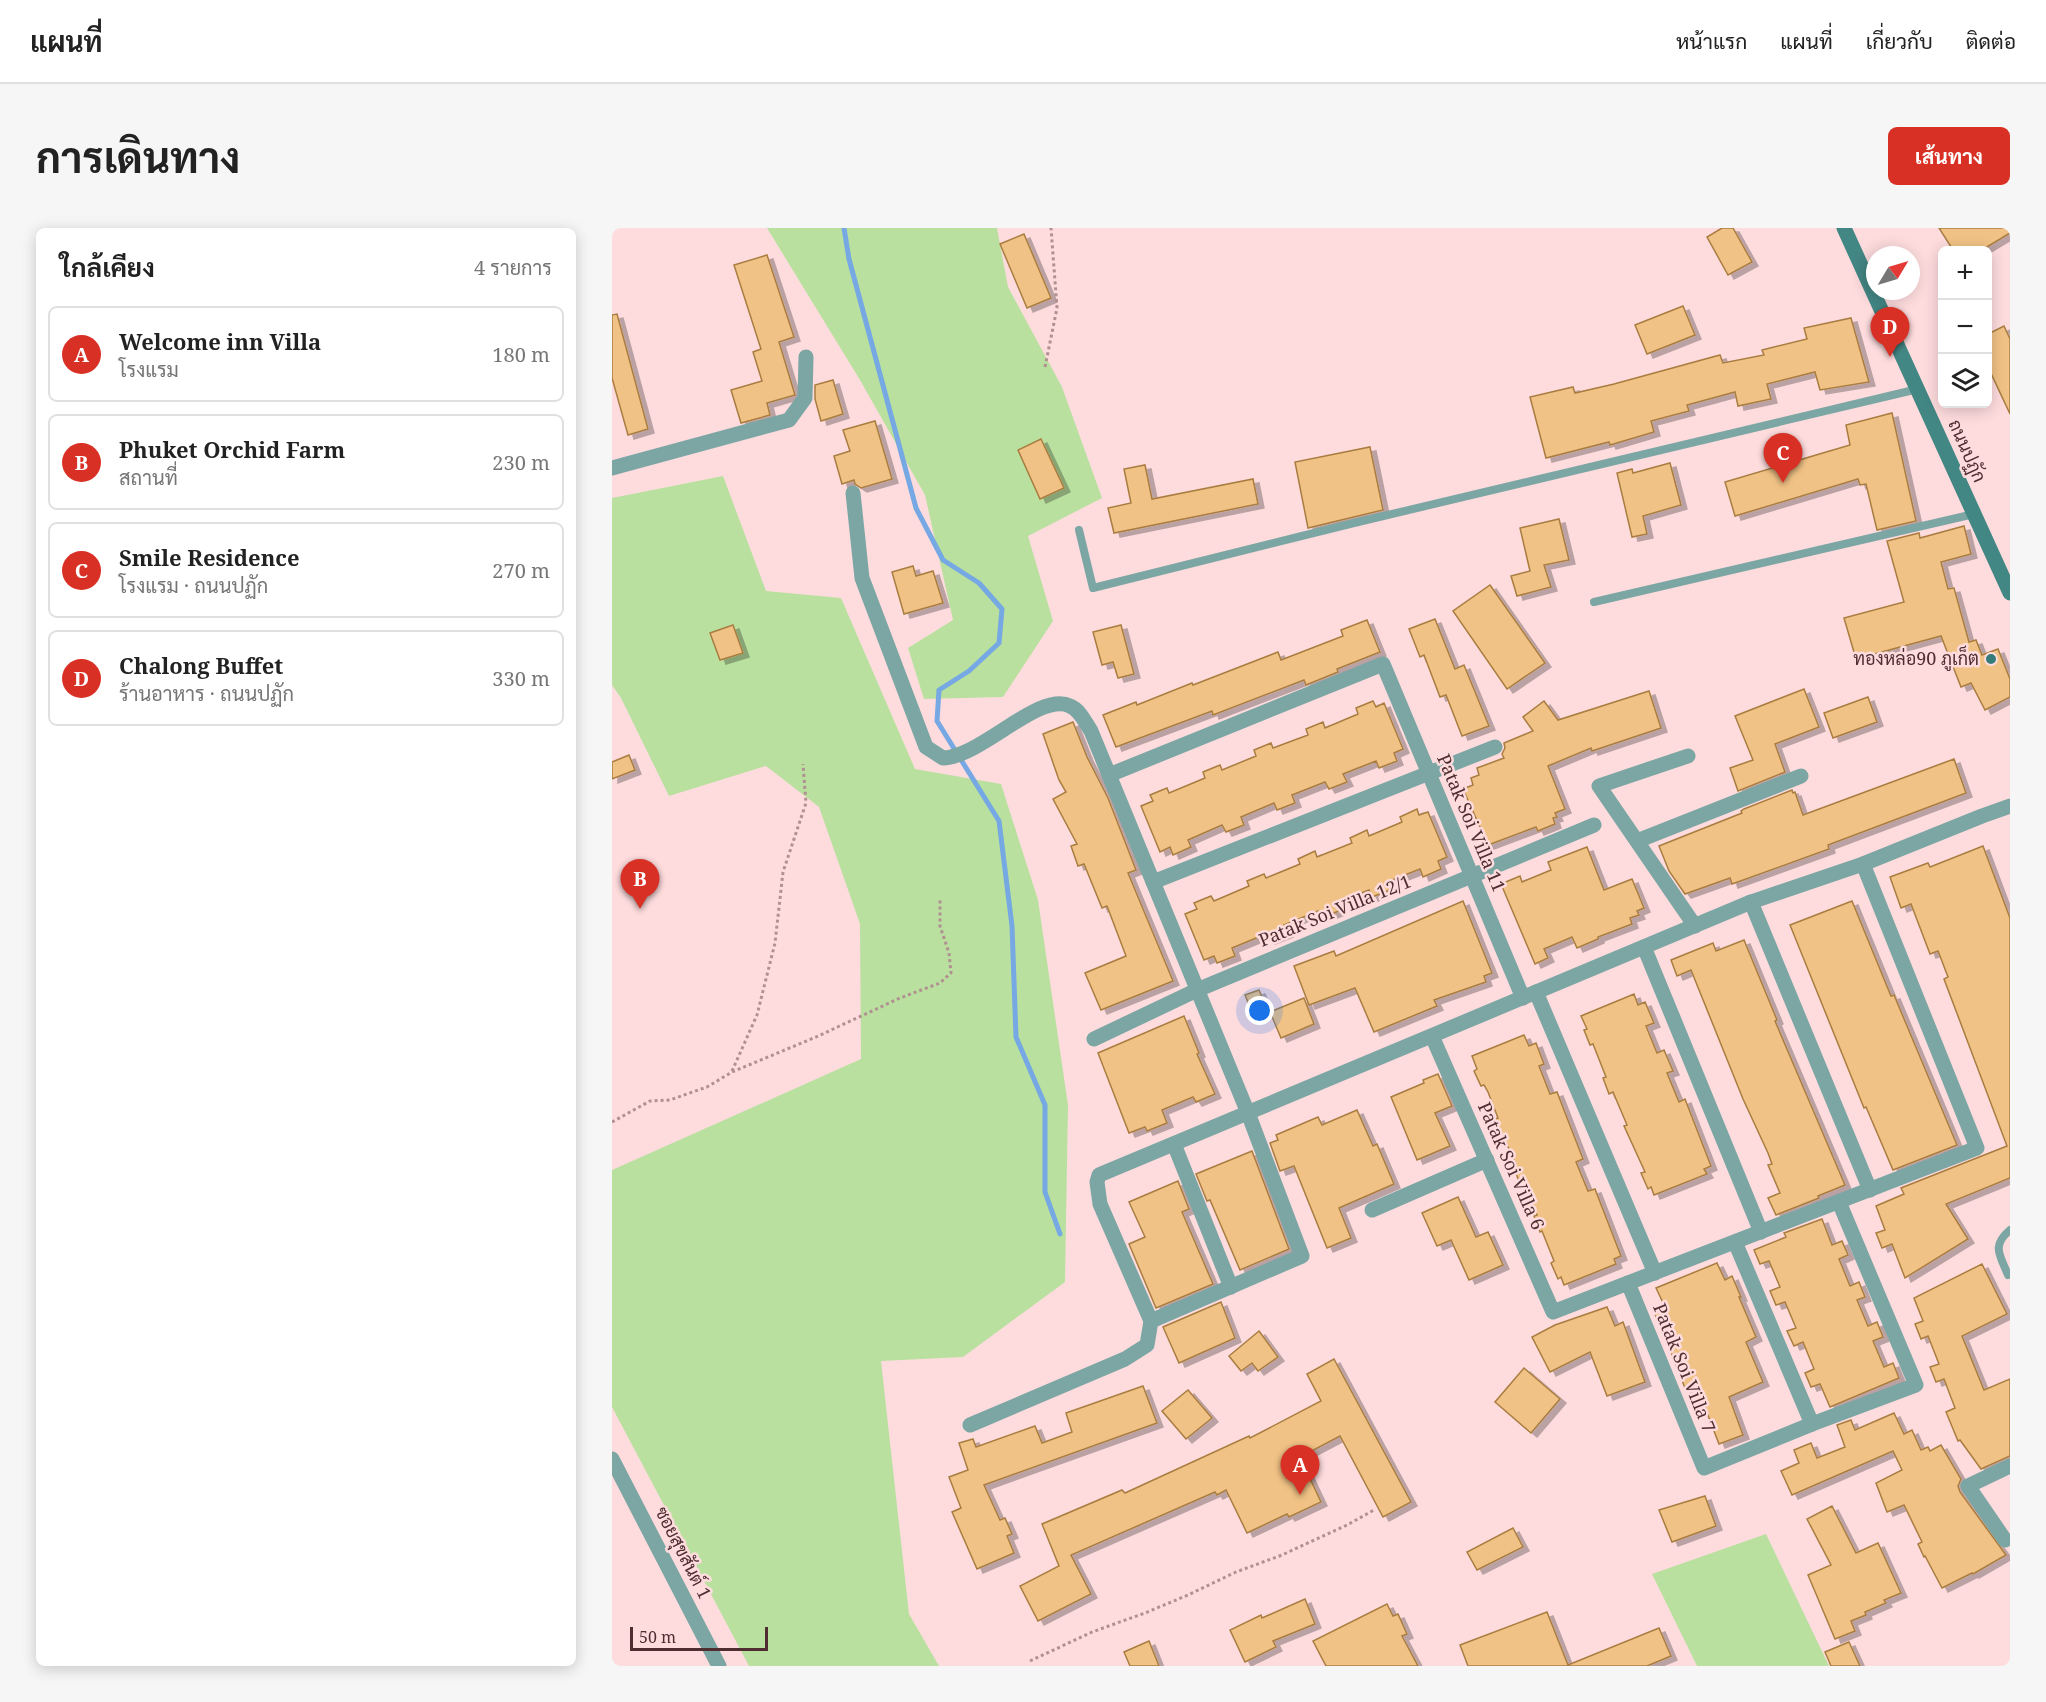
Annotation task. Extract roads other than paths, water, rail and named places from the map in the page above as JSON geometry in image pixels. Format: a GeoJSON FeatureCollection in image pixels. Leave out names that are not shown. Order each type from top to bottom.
{"type":"FeatureCollection","features":[{"type":"Feature","properties":{"kind":"main road","name":"ถนนปฏัก"},"geometry":{"type":"LineString","coordinates":[[1844,228],[2010,592]]}},
{"type":"Feature","properties":{"kind":"street"},"geometry":{"type":"LineString","coordinates":[[612,468],[789,420],[805,398],[806,357]]}},
{"type":"Feature","properties":{"kind":"street"},"geometry":{"type":"LineString","coordinates":[[853,493],[862,578],[926,747],[943,758],[956,757],[1037,708],[1055,704],[1070,705],[1082,716],[1091,731],[1248,1113],[1302,1256],[1151,1321]]}},
{"type":"Feature","properties":{"kind":"street","name":"Patak Soi Villa 11"},"geometry":{"type":"LineString","coordinates":[[1109,775],[1383,664],[1472,876],[1529,995],[1655,1273]]}},
{"type":"Feature","properties":{"kind":"street"},"geometry":{"type":"LineString","coordinates":[[1153,882],[1496,747]]}},
{"type":"Feature","properties":{"kind":"street"},"geometry":{"type":"LineString","coordinates":[[1688,756],[1599,786],[1695,926]]}},
{"type":"Feature","properties":{"kind":"street"},"geometry":{"type":"LineString","coordinates":[[1637,841],[1801,776]]}},
{"type":"Feature","properties":{"kind":"street"},"geometry":{"type":"LineString","coordinates":[[969,1425],[1125,1359],[1147,1345],[1151,1321],[1100,1204],[1097,1182],[1099,1175],[1751,902],[1863,864],[2010,806]]}},
{"type":"Feature","properties":{"kind":"street","name":"Patak Soi Villa 12/1"},"geometry":{"type":"LineString","coordinates":[[1094,1039],[1197,990],[1594,825]]}},
{"type":"Feature","properties":{"kind":"street"},"geometry":{"type":"LineString","coordinates":[[1628,1283],[1977,1148],[1863,864]]}},
{"type":"Feature","properties":{"kind":"street"},"geometry":{"type":"LineString","coordinates":[[1751,902],[1870,1190]]}},
{"type":"Feature","properties":{"kind":"street"},"geometry":{"type":"LineString","coordinates":[[1644,947],[1761,1232]]}},
{"type":"Feature","properties":{"kind":"street","name":"Patak Soi Villa 6"},"geometry":{"type":"LineString","coordinates":[[1432,1036],[1553,1312],[1628,1283]]}},
{"type":"Feature","properties":{"kind":"street"},"geometry":{"type":"LineString","coordinates":[[1173,1144],[1231,1287]]}},
{"type":"Feature","properties":{"kind":"street"},"geometry":{"type":"LineString","coordinates":[[1371,1210],[1487,1160]]}},
{"type":"Feature","properties":{"kind":"street"},"geometry":{"type":"LineString","coordinates":[[1735,1242],[1812,1424],[1916,1385],[1839,1202]]}},
{"type":"Feature","properties":{"kind":"street","name":"Patak Soi Villa 7"},"geometry":{"type":"LineString","coordinates":[[1628,1283],[1704,1468],[1812,1424]]}},
{"type":"Feature","properties":{"kind":"street","name":"ซอยสุขสันต์ 1"},"geometry":{"type":"LineString","coordinates":[[612,1459],[719,1666]]}},
{"type":"Feature","properties":{"kind":"street"},"geometry":{"type":"LineString","coordinates":[[2005,1540],[1968,1486],[2010,1466]]}},
{"type":"Feature","properties":{"kind":"lane"},"geometry":{"type":"LineString","coordinates":[[1079,530],[1093,588],[1354,523],[1918,389]]}},
{"type":"Feature","properties":{"kind":"lane"},"geometry":{"type":"LineString","coordinates":[[1594,602],[1974,514]]}},
{"type":"Feature","properties":{"kind":"lane"},"geometry":{"type":"LineString","coordinates":[[2008,1275],[1997,1248],[2000,1238],[2010,1230]]}},
{"type":"Feature","properties":{"kind":"waterway"},"geometry":{"type":"LineString","coordinates":[[844,228],[849,259],[916,508],[943,560],[979,583],[1002,609],[999,643],[969,671],[939,690],[937,721],[999,821],[1012,926],[1016,1037],[1045,1105],[1045,1192],[1060,1234]]}},
{"type":"Feature","properties":{"kind":"place","name":"Chalong Buffet"},"geometry":{"type":"Point","coordinates":[1890,357]}},
{"type":"Feature","properties":{"kind":"place","name":"Smile Residence"},"geometry":{"type":"Point","coordinates":[1783,483]}},
{"type":"Feature","properties":{"kind":"place","name":"ทองหล่อ90 ภูเก็ต"},"geometry":{"type":"Point","coordinates":[1991,659]}},
{"type":"Feature","properties":{"kind":"place","name":"Phuket Orchid Farm"},"geometry":{"type":"Point","coordinates":[640,909]}},
{"type":"Feature","properties":{"kind":"place","name":"Welcome inn Villa"},"geometry":{"type":"Point","coordinates":[1300,1495]}}]}
